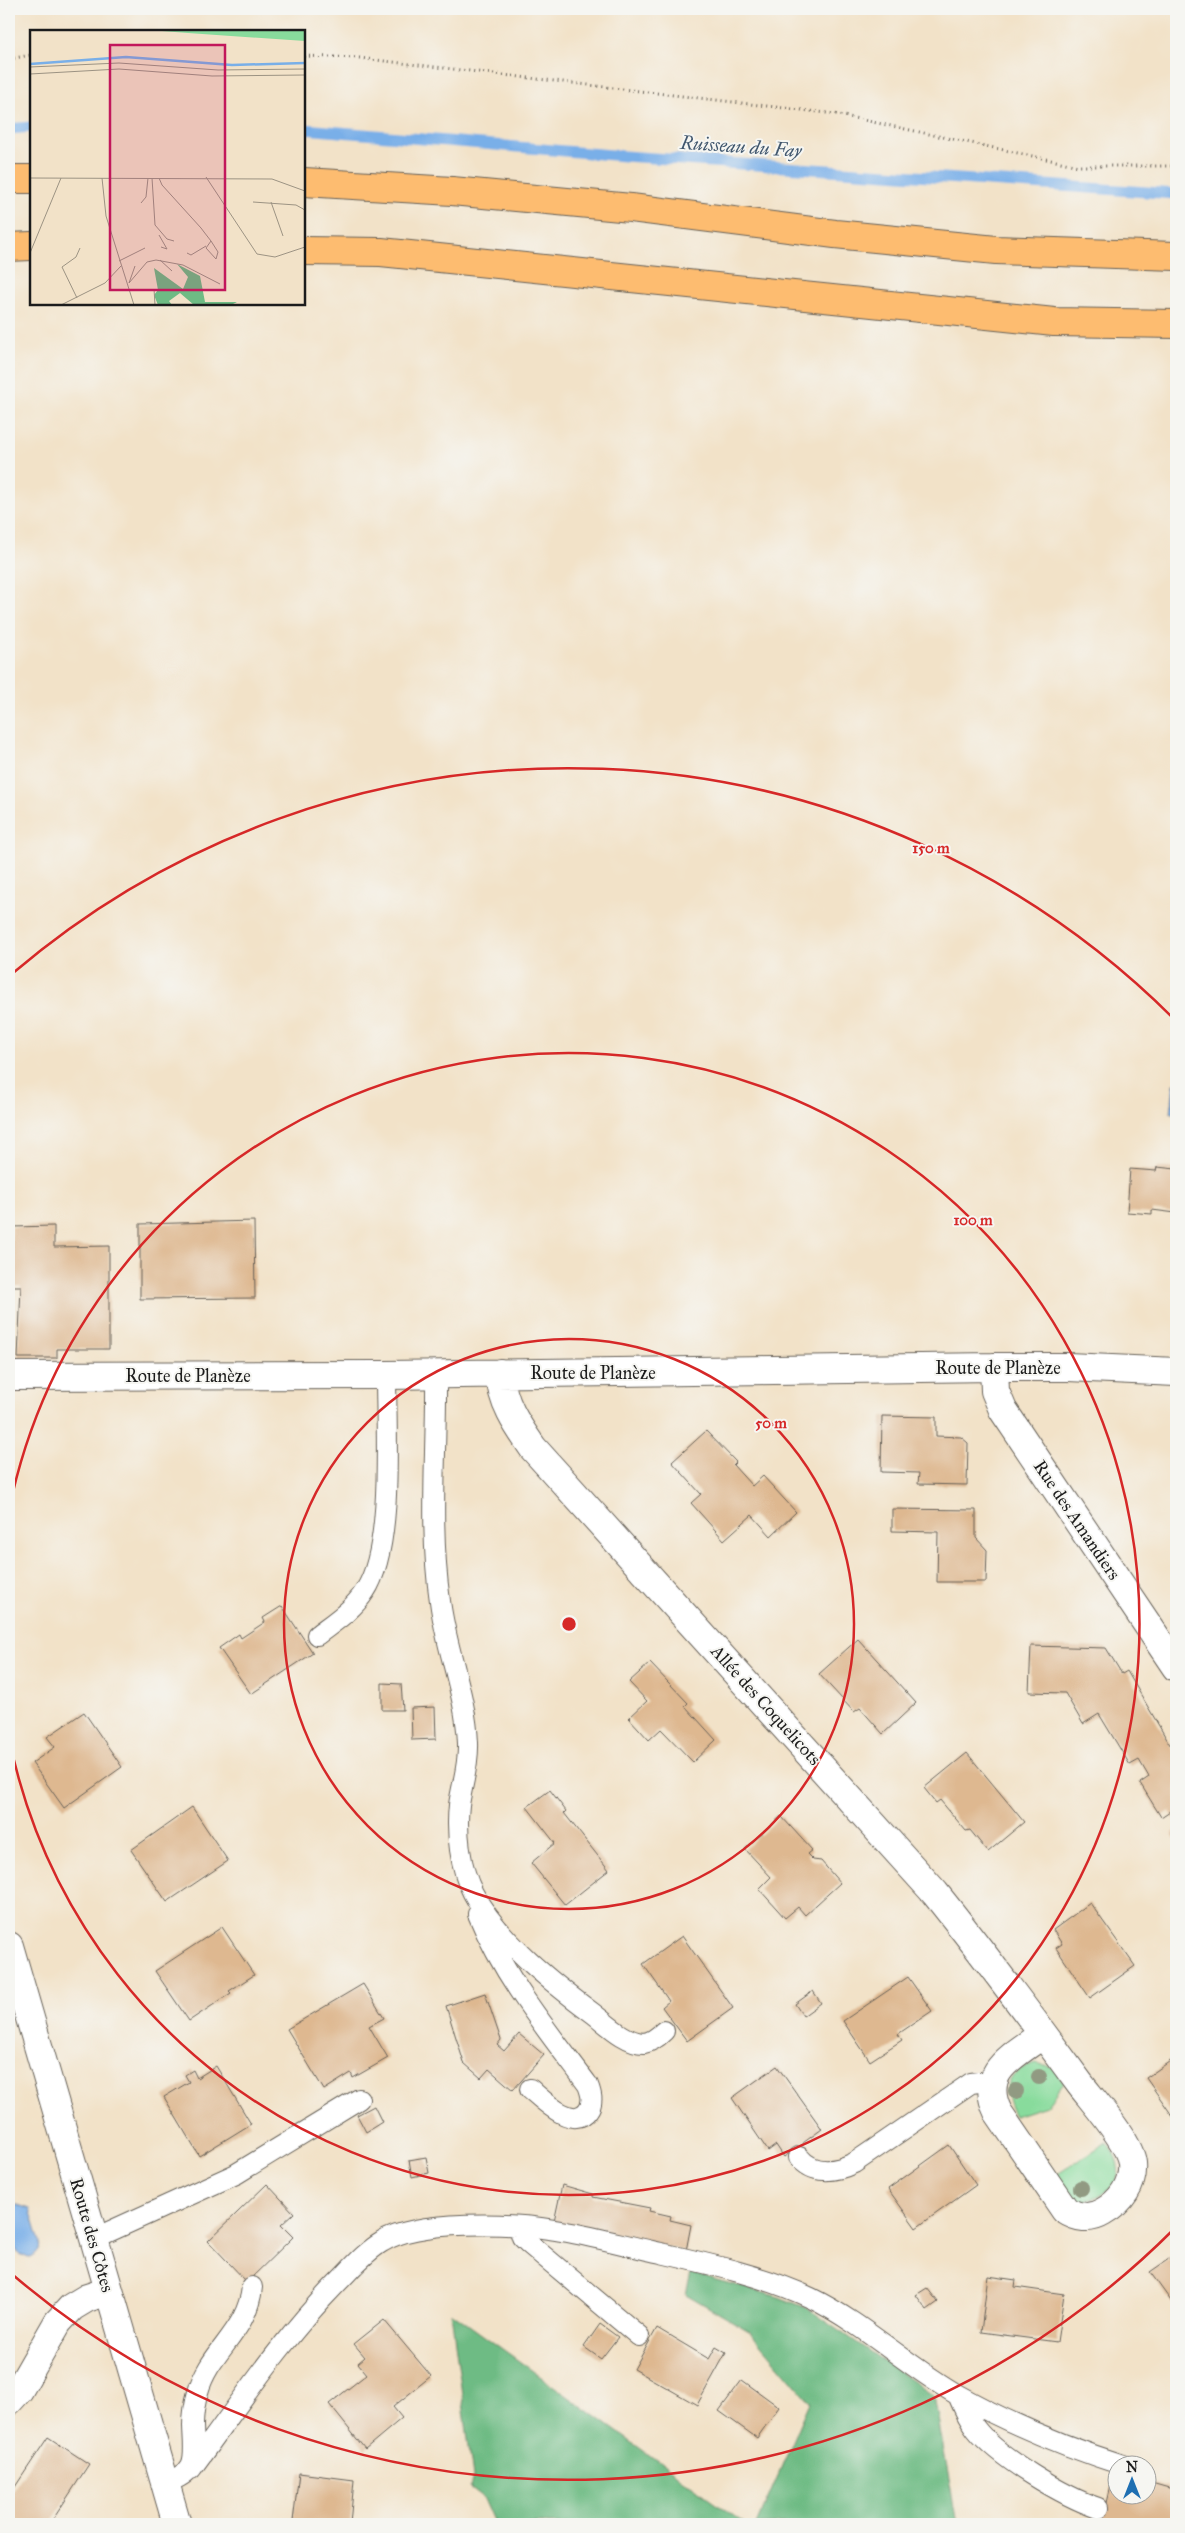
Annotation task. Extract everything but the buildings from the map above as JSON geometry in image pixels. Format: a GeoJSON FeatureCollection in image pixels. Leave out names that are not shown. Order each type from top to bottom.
{"type":"FeatureCollection","features":[{"type":"Feature","properties":{"kind":"highway"},"geometry":{"type":"LineString","coordinates":[[9,179],[30,178]]}},
{"type":"Feature","properties":{"kind":"highway"},"geometry":{"type":"LineString","coordinates":[[305,182],[452,190],[631,208],[835,234],[996,250],[1176,256]]}},
{"type":"Feature","properties":{"kind":"highway"},"geometry":{"type":"LineString","coordinates":[[9,247],[30,246]]}},
{"type":"Feature","properties":{"kind":"highway"},"geometry":{"type":"LineString","coordinates":[[305,251],[381,252],[1054,322],[1176,324]]}},
{"type":"Feature","properties":{"kind":"street","name":"Route de Planèze"},"geometry":{"type":"LineString","coordinates":[[9,1376],[500,1374],[994,1367],[1068,1367],[1176,1372]]}},
{"type":"Feature","properties":{"kind":"street","name":"Rue des Amandiers"},"geometry":{"type":"LineString","coordinates":[[994,1367],[995,1391],[1003,1410],[1176,1667]]}},
{"type":"Feature","properties":{"kind":"street","name":"Allée des Coquelicots"},"geometry":{"type":"LineString","coordinates":[[500,1374],[500,1388],[504,1400],[517,1425],[533,1448],[935,1893],[1122,2139],[1132,2161],[1132,2176],[1127,2190],[1103,2212],[1091,2217],[1075,2217],[1065,2210],[998,2112],[991,2098],[990,2085]]}},
{"type":"Feature","properties":{"kind":"street","name":"Route des Côtes"},"geometry":{"type":"LineString","coordinates":[[9,1946],[177,2524]]}},
{"type":"Feature","properties":{"kind":"street"},"geometry":{"type":"LineString","coordinates":[[990,2085],[997,2071],[1043,2034]]}},
{"type":"Feature","properties":{"kind":"street"},"geometry":{"type":"LineString","coordinates":[[9,2401],[19,2390],[58,2322],[72,2306],[87,2298],[108,2291]]}},
{"type":"Feature","properties":{"kind":"lane"},"geometry":{"type":"LineString","coordinates":[[436,1374],[436,1512],[440,1600],[468,1743],[468,1767],[459,1806],[459,1832],[463,1866],[486,1933],[508,1976],[588,2084],[592,2097],[590,2108],[583,2116],[575,2118],[552,2107],[530,2089]]}},
{"type":"Feature","properties":{"kind":"lane"},"geometry":{"type":"LineString","coordinates":[[317,1635],[350,1610],[366,1591],[374,1572],[383,1528],[386,1472],[386,1375]]}},
{"type":"Feature","properties":{"kind":"lane"},"geometry":{"type":"LineString","coordinates":[[473,1892],[491,1920],[511,1942],[545,1975],[615,2031],[632,2040],[644,2043],[655,2039],[664,2031]]}},
{"type":"Feature","properties":{"kind":"lane"},"geometry":{"type":"LineString","coordinates":[[799,2157],[805,2165],[814,2169],[840,2170],[854,2163],[971,2083],[979,2082],[990,2085]]}},
{"type":"Feature","properties":{"kind":"lane"},"geometry":{"type":"LineString","coordinates":[[93,2239],[236,2174],[359,2099]]}},
{"type":"Feature","properties":{"kind":"lane"},"geometry":{"type":"LineString","coordinates":[[165,2483],[185,2475],[191,2469],[286,2340],[321,2299],[379,2243],[395,2234],[421,2228],[451,2225],[555,2230],[692,2260],[758,2279],[811,2298],[862,2329],[958,2395],[1032,2430],[1108,2459]]}},
{"type":"Feature","properties":{"kind":"lane"},"geometry":{"type":"LineString","coordinates":[[518,2227],[522,2237],[528,2243],[639,2336]]}},
{"type":"Feature","properties":{"kind":"lane"},"geometry":{"type":"LineString","coordinates":[[191,2469],[194,2460],[193,2423],[198,2390],[215,2359],[247,2314],[251,2303],[252,2287]]}},
{"type":"Feature","properties":{"kind":"lane"},"geometry":{"type":"LineString","coordinates":[[958,2395],[964,2411],[976,2430],[1000,2450],[1070,2496],[1098,2508]]}},
{"type":"Feature","properties":{"kind":"path"},"geometry":{"type":"LineString","coordinates":[[9,59],[30,55]]}},
{"type":"Feature","properties":{"kind":"path"},"geometry":{"type":"LineString","coordinates":[[305,56],[359,58],[835,114],[1079,166],[1176,166]]}},
{"type":"Feature","properties":{"kind":"green space"},"geometry":{"type":"Polygon","coordinates":[[[1035,2063],[1053,2067],[1064,2082],[1046,2106],[1015,2116],[1008,2098],[1009,2084],[1012,2077],[1018,2072],[1035,2063]]]}},
{"type":"Feature","properties":{"kind":"green space"},"geometry":{"type":"Polygon","coordinates":[[[1107,2142],[1118,2163],[1118,2176],[1110,2188],[1103,2193],[1089,2200],[1080,2201],[1069,2192],[1056,2175],[1107,2142]]]}},
{"type":"Feature","properties":{"kind":"green space"},"geometry":{"type":"Polygon","coordinates":[[[691,2273],[779,2297],[807,2308],[934,2396],[957,2524],[757,2524],[810,2402],[749,2331],[686,2294],[691,2273]]]}},
{"type":"Feature","properties":{"kind":"green space"},"geometry":{"type":"Polygon","coordinates":[[[451,2312],[745,2524],[495,2524],[483,2497],[470,2487],[473,2477],[451,2312]]]}},
{"type":"Feature","properties":{"kind":"water"},"geometry":{"type":"Polygon","coordinates":[[[1174,1084],[1176,1084],[1176,1113],[1171,1113],[1174,1084]]]}},
{"type":"Feature","properties":{"kind":"water"},"geometry":{"type":"Polygon","coordinates":[[[15,2204],[30,2209],[40,2242],[39,2251],[30,2257],[21,2256],[12,2241],[9,2211],[15,2204]]]}},
{"type":"Feature","properties":{"kind":"waterway","name":"Ruisseau du Fay"},"geometry":{"type":"LineString","coordinates":[[9,129],[30,127]]}},
{"type":"Feature","properties":{"kind":"waterway","name":"Ruisseau du Fay"},"geometry":{"type":"LineString","coordinates":[[305,129],[624,156],[1176,194]]}}]}
